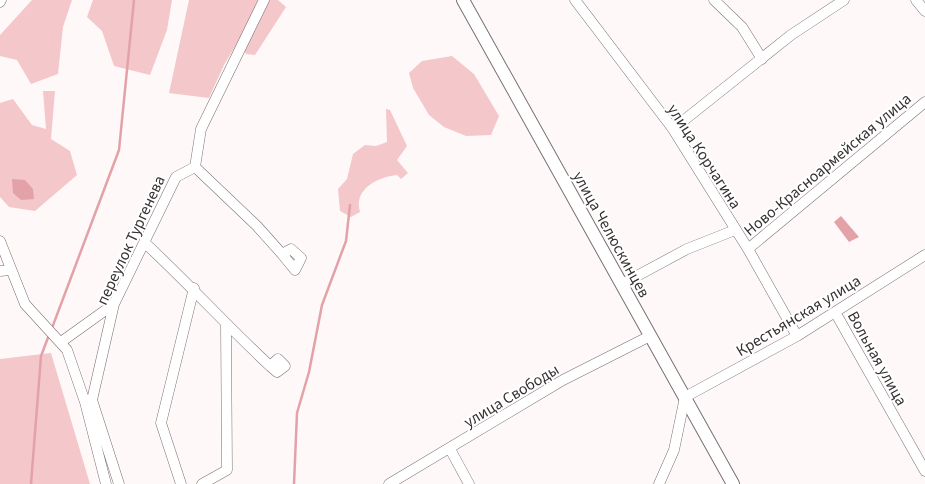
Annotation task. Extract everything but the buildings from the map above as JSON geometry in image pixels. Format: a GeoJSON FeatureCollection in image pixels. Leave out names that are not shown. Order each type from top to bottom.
{"type":"FeatureCollection","features":[{"type":"Feature","properties":{"kind":"main road","name":"улица Челюскинцев"},"geometry":{"type":"LineString","coordinates":[[462,0],[732,484]]}},
{"type":"Feature","properties":{"kind":"street"},"geometry":{"type":"LineString","coordinates":[[264,0],[201,129],[195,167],[257,226],[282,254]]}},
{"type":"Feature","properties":{"kind":"street","name":"улица Корчагина"},"geometry":{"type":"LineString","coordinates":[[575,0],[673,129],[734,230],[748,249],[797,336]]}},
{"type":"Feature","properties":{"kind":"street"},"geometry":{"type":"LineString","coordinates":[[714,0],[742,27],[762,59]]}},
{"type":"Feature","properties":{"kind":"street"},"geometry":{"type":"LineString","coordinates":[[673,129],[791,35],[844,0]]}},
{"type":"Feature","properties":{"kind":"street"},"geometry":{"type":"LineString","coordinates":[[916,0],[925,10]]}},
{"type":"Feature","properties":{"kind":"street","name":"Ново-Красноармейская улица"},"geometry":{"type":"LineString","coordinates":[[748,249],[925,102]]}},
{"type":"Feature","properties":{"kind":"street","name":"переулок Тургенева"},"geometry":{"type":"LineString","coordinates":[[89,401],[114,304],[176,177],[195,167]]}},
{"type":"Feature","properties":{"kind":"street"},"geometry":{"type":"LineString","coordinates":[[622,284],[687,249],[734,230]]}},
{"type":"Feature","properties":{"kind":"street"},"geometry":{"type":"LineString","coordinates":[[0,241],[5,270],[25,304],[67,350],[89,401],[119,484]]}},
{"type":"Feature","properties":{"kind":"street"},"geometry":{"type":"LineString","coordinates":[[145,242],[194,288],[226,326],[270,366]]}},
{"type":"Feature","properties":{"kind":"street","name":"Крестьянская улица"},"geometry":{"type":"LineString","coordinates":[[685,397],[797,336],[925,255]]}},
{"type":"Feature","properties":{"kind":"street"},"geometry":{"type":"LineString","coordinates":[[181,484],[161,424],[194,288]]}},
{"type":"Feature","properties":{"kind":"street"},"geometry":{"type":"LineString","coordinates":[[61,342],[114,304]]}},
{"type":"Feature","properties":{"kind":"street","name":"Вольная улица"},"geometry":{"type":"LineString","coordinates":[[835,312],[925,471]]}},
{"type":"Feature","properties":{"kind":"street"},"geometry":{"type":"LineString","coordinates":[[202,484],[227,470],[226,326]]}},
{"type":"Feature","properties":{"kind":"street","name":"улица Свободы"},"geometry":{"type":"LineString","coordinates":[[390,484],[563,380],[650,336]]}},
{"type":"Feature","properties":{"kind":"street"},"geometry":{"type":"LineString","coordinates":[[659,484],[674,450],[685,397]]}},
{"type":"Feature","properties":{"kind":"street"},"geometry":{"type":"LineString","coordinates":[[89,401],[106,484]]}},
{"type":"Feature","properties":{"kind":"street"},"geometry":{"type":"LineString","coordinates":[[450,449],[469,484]]}},
{"type":"Feature","properties":{"kind":"shaded area"},"geometry":{"type":"Polygon","coordinates":[[[32,0],[72,0],[63,27],[58,74],[31,84],[17,60],[0,56],[0,35],[32,0]]]}},
{"type":"Feature","properties":{"kind":"shaded area"},"geometry":{"type":"Polygon","coordinates":[[[93,0],[172,0],[167,30],[150,75],[114,66],[102,31],[87,17],[93,0]]]}},
{"type":"Feature","properties":{"kind":"shaded area"},"geometry":{"type":"Polygon","coordinates":[[[189,0],[278,0],[286,7],[255,55],[246,54],[242,46],[242,35],[224,65],[209,98],[169,93],[189,0]]]}},
{"type":"Feature","properties":{"kind":"shaded area"},"geometry":{"type":"Polygon","coordinates":[[[452,56],[474,74],[499,116],[491,135],[466,136],[444,127],[429,115],[413,88],[409,73],[422,61],[452,56]]]}},
{"type":"Feature","properties":{"kind":"shaded area"},"geometry":{"type":"Polygon","coordinates":[[[43,91],[55,91],[51,139],[70,151],[77,175],[35,211],[9,207],[0,197],[0,103],[13,99],[32,125],[46,129],[43,91]]]}},
{"type":"Feature","properties":{"kind":"shaded area"},"geometry":{"type":"Polygon","coordinates":[[[386,109],[390,110],[407,146],[397,160],[408,173],[401,179],[397,175],[382,178],[369,186],[360,197],[360,212],[351,217],[340,211],[338,189],[347,179],[353,154],[365,145],[376,146],[387,142],[386,109]]]}},
{"type":"Feature","properties":{"kind":"shaded area"},"geometry":{"type":"Polygon","coordinates":[[[12,179],[25,180],[33,189],[34,199],[21,200],[13,193],[12,179]]]}},
{"type":"Feature","properties":{"kind":"shaded area"},"geometry":{"type":"Polygon","coordinates":[[[841,216],[859,237],[849,242],[834,222],[841,216]]]}},
{"type":"Feature","properties":{"kind":"shaded area"},"geometry":{"type":"Polygon","coordinates":[[[51,353],[90,484],[0,484],[0,359],[51,353]]]}},
{"type":"Feature","properties":{"kind":"waterway"},"geometry":{"type":"LineString","coordinates":[[52,328],[119,150],[134,0]]}},
{"type":"Feature","properties":{"kind":"waterway"},"geometry":{"type":"LineString","coordinates":[[294,484],[297,413],[309,372],[322,305],[346,241],[350,205]]}},
{"type":"Feature","properties":{"kind":"waterway"},"geometry":{"type":"LineString","coordinates":[[31,484],[41,356],[49,335]]}}]}
